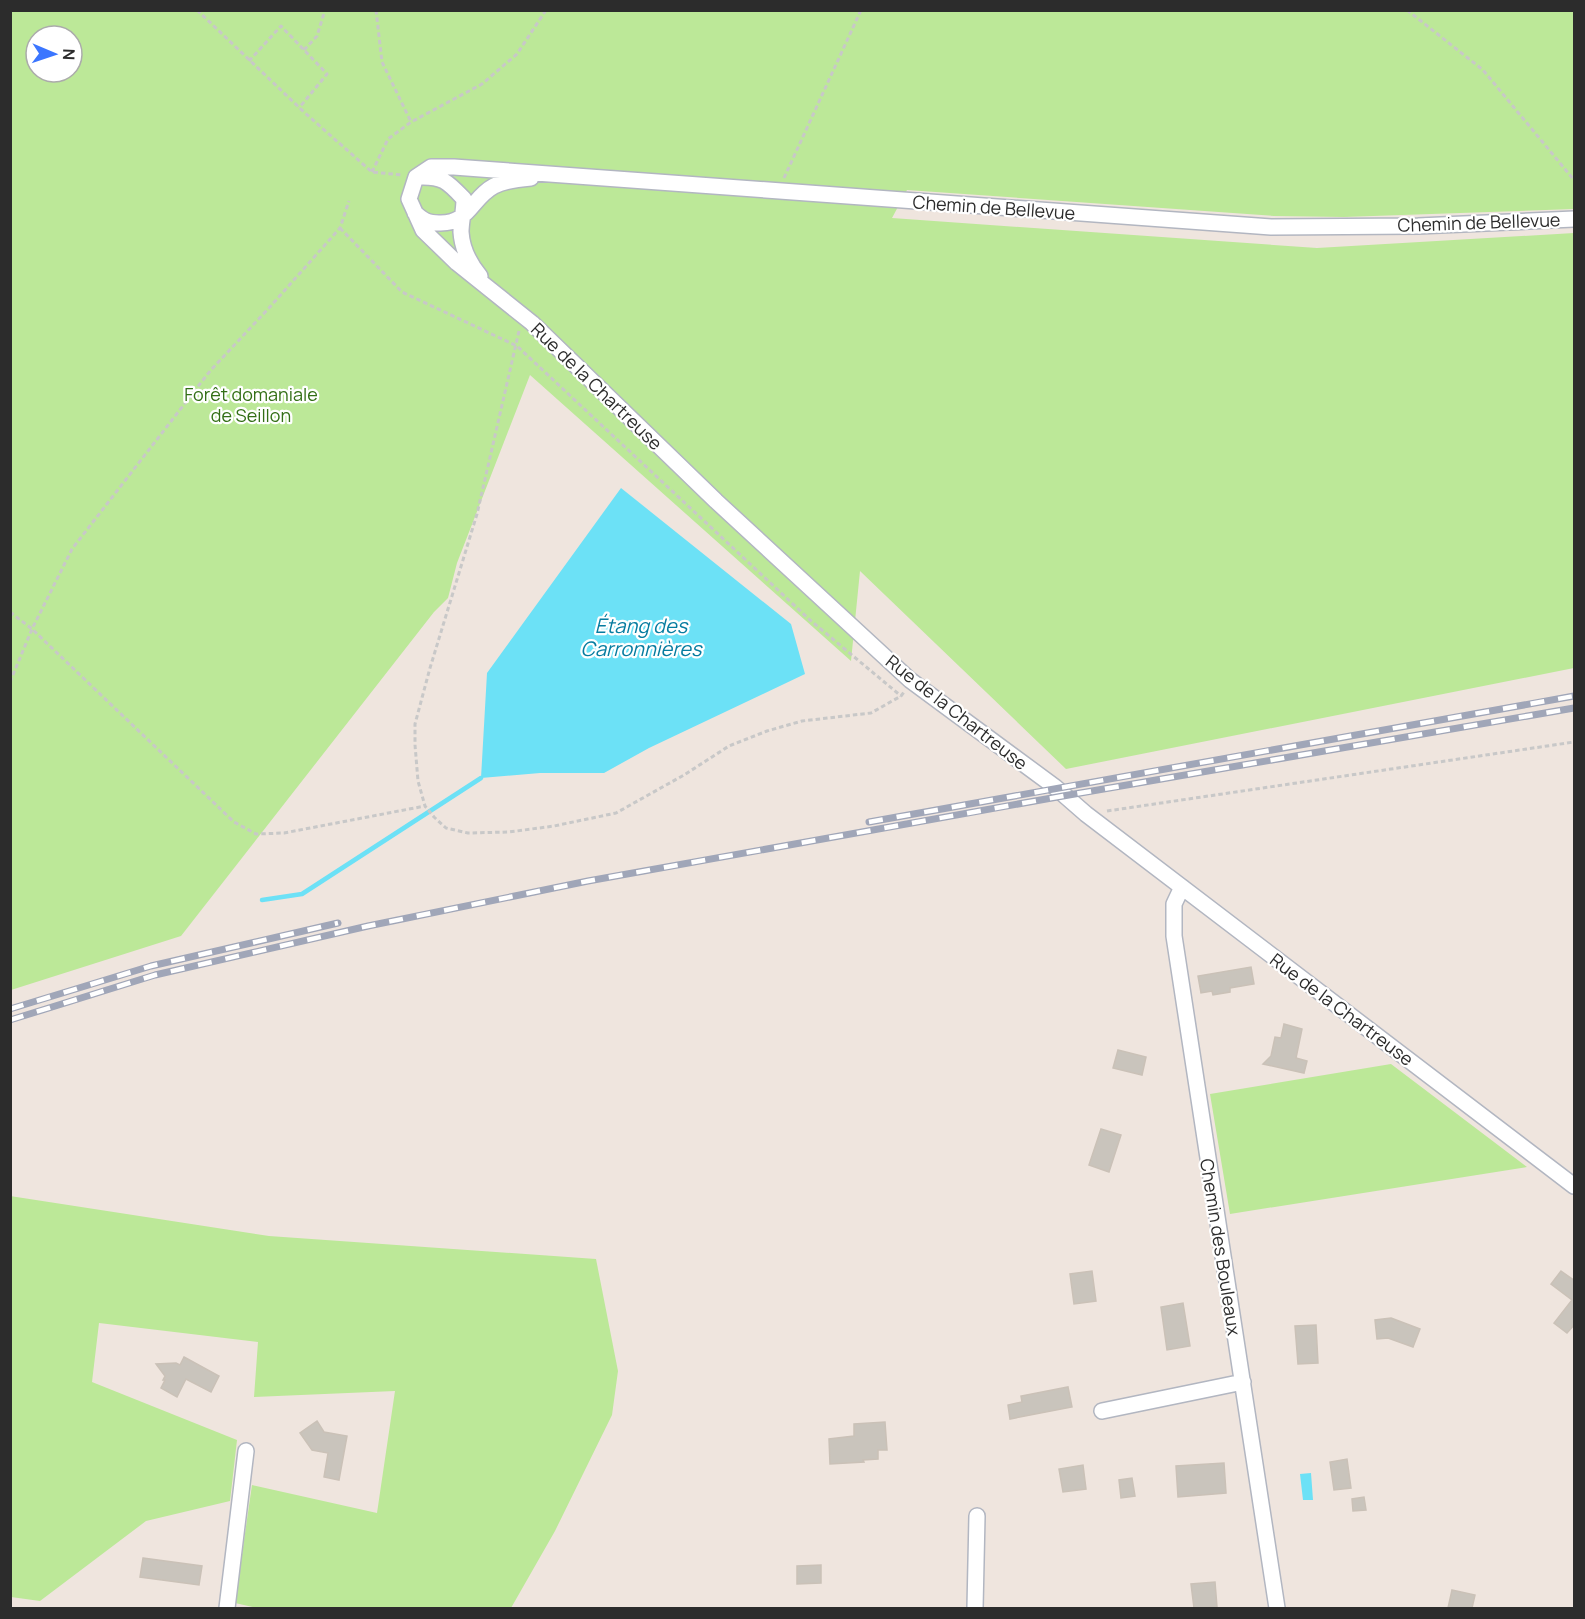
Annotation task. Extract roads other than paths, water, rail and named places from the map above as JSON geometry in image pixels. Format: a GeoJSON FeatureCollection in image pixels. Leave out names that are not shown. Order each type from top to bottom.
{"type":"FeatureCollection","features":[{"type":"Feature","properties":{"kind":"street","name":"Chemin de Bellevue"},"geometry":{"type":"LineString","coordinates":[[416,177],[431,167],[454,167],[1271,227],[1419,226],[1575,219]]}},
{"type":"Feature","properties":{"kind":"street"},"geometry":{"type":"LineString","coordinates":[[491,289],[473,267],[465,248],[461,231],[464,215],[464,199],[448,182],[435,176],[416,177],[409,199],[414,213],[425,222],[436,224],[452,223],[464,215],[494,186],[523,179],[567,175]]}},
{"type":"Feature","properties":{"kind":"street","name":"Rue de la Chartreuse"},"geometry":{"type":"LineString","coordinates":[[414,213],[423,230],[457,263],[522,314],[717,501],[910,680],[1575,1186]]}},
{"type":"Feature","properties":{"kind":"street","name":"Chemin des Bouleaux"},"geometry":{"type":"LineString","coordinates":[[1182,887],[1174,904],[1174,936],[1276,1608]]}},
{"type":"Feature","properties":{"kind":"street"},"geometry":{"type":"LineString","coordinates":[[1102,1411],[1243,1382]]}},
{"type":"Feature","properties":{"kind":"street"},"geometry":{"type":"LineString","coordinates":[[227,1608],[246,1451]]}},
{"type":"Feature","properties":{"kind":"street"},"geometry":{"type":"LineString","coordinates":[[975,1608],[977,1516]]}},
{"type":"Feature","properties":{"kind":"water","name":"Étang des Carronnières"},"geometry":{"type":"Polygon","coordinates":[[[621,488],[791,624],[805,674],[649,748],[604,773],[540,773],[481,778],[487,673],[621,488]]]}},
{"type":"Feature","properties":{"kind":"water"},"geometry":{"type":"Polygon","coordinates":[[[1311,1473],[1313,1500],[1303,1500],[1300,1474],[1311,1473]]]}},
{"type":"Feature","properties":{"kind":"waterway"},"geometry":{"type":"LineString","coordinates":[[262,900],[302,894],[481,778]]}},
{"type":"Feature","properties":{"kind":"railway"},"geometry":{"type":"LineString","coordinates":[[869,822],[1574,696]]}},
{"type":"Feature","properties":{"kind":"railway"},"geometry":{"type":"LineString","coordinates":[[10,1020],[155,975],[368,926],[588,881],[1574,708]]}},
{"type":"Feature","properties":{"kind":"railway"},"geometry":{"type":"LineString","coordinates":[[10,1009],[151,966],[338,923]]}},
{"type":"Feature","properties":{"kind":"park label","name":"Forêt domaniale de Seillon"},"geometry":{"type":"Point","coordinates":[251,404]}}]}
